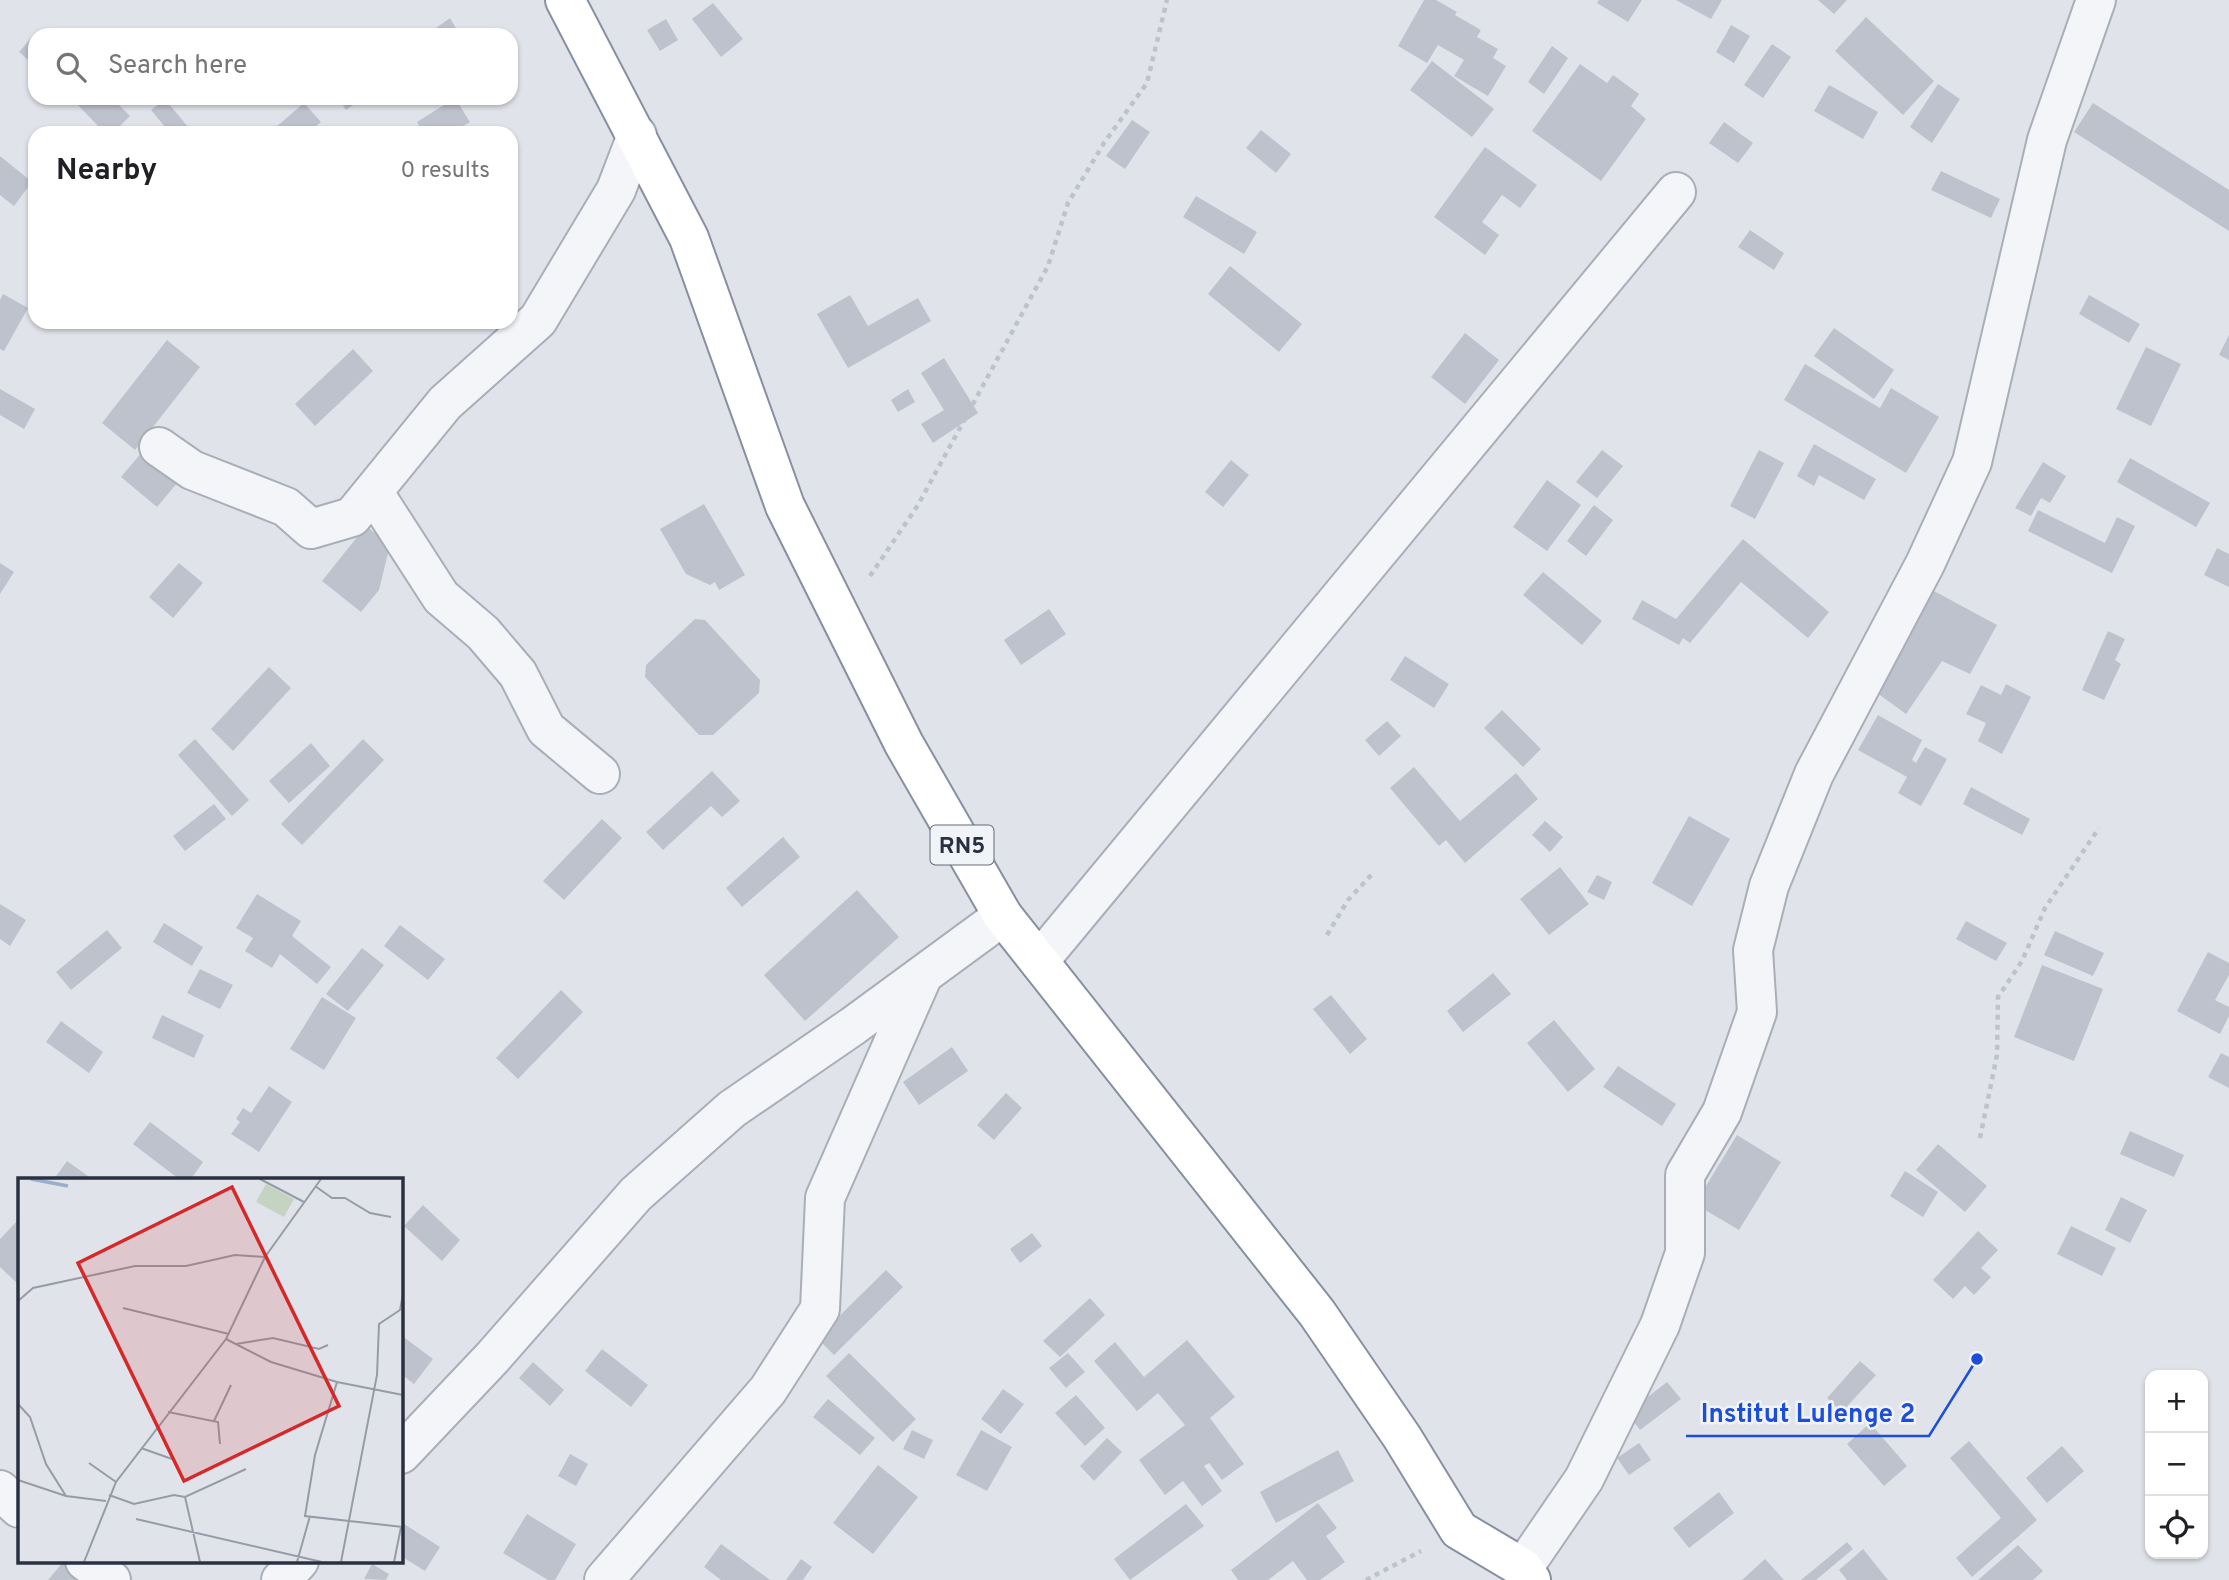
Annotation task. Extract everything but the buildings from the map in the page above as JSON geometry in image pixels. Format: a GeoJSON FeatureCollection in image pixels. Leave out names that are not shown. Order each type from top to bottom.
{"type":"FeatureCollection","features":[{"type":"Feature","properties":{"kind":"highway","name":"RN5"},"geometry":{"type":"LineString","coordinates":[[565,0],[688,238],[785,506],[904,744],[1003,916],[1317,1313],[1402,1437],[1459,1530],[1527,1574]]}},
{"type":"Feature","properties":{"kind":"street"},"geometry":{"type":"LineString","coordinates":[[1527,1574],[1584,1479],[1660,1325],[1685,1253],[1685,1175],[1722,1112],[1757,1012],[1753,950],[1769,886],[1814,774],[1925,565],[1972,462],[2047,140],[2096,0]]}},
{"type":"Feature","properties":{"kind":"street"},"geometry":{"type":"LineString","coordinates":[[159,447],[192,470],[286,507],[311,529],[352,517],[445,403],[538,320],[616,190],[637,135]]}},
{"type":"Feature","properties":{"kind":"street"},"geometry":{"type":"LineString","coordinates":[[1039,961],[1676,191]]}},
{"type":"Feature","properties":{"kind":"street"},"geometry":{"type":"LineString","coordinates":[[374,493],[441,597],[483,633],[518,674],[546,729],[600,774]]}},
{"type":"Feature","properties":{"kind":"street"},"geometry":{"type":"LineString","coordinates":[[402,1453],[492,1358],[636,1194],[732,1109],[1003,916]]}},
{"type":"Feature","properties":{"kind":"street"},"geometry":{"type":"LineString","coordinates":[[604,1580],[768,1391],[820,1308],[825,1198],[923,975]]}},
{"type":"Feature","properties":{"kind":"street"},"geometry":{"type":"LineString","coordinates":[[0,1490],[18,1507]]}},
{"type":"Feature","properties":{"kind":"street"},"geometry":{"type":"LineString","coordinates":[[86,1562],[111,1580]]}},
{"type":"Feature","properties":{"kind":"street"},"geometry":{"type":"LineString","coordinates":[[281,1580],[298,1562]]}},
{"type":"Feature","properties":{"kind":"path"},"geometry":{"type":"LineString","coordinates":[[835,607],[875,572],[918,505],[1048,266],[1068,203],[1104,143],[1147,83],[1167,0]]}},
{"type":"Feature","properties":{"kind":"path"},"geometry":{"type":"LineString","coordinates":[[1980,1138],[1997,1055],[1998,997],[2022,961],[2045,908],[2099,828]]}},
{"type":"Feature","properties":{"kind":"path"},"geometry":{"type":"LineString","coordinates":[[1326,935],[1348,900],[1374,872]]}},
{"type":"Feature","properties":{"kind":"path"},"geometry":{"type":"LineString","coordinates":[[1366,1580],[1459,1530]]}},
{"type":"Feature","properties":{"kind":"place","name":"Institut Lulenge 2"},"geometry":{"type":"Point","coordinates":[1977,1359]}}]}
